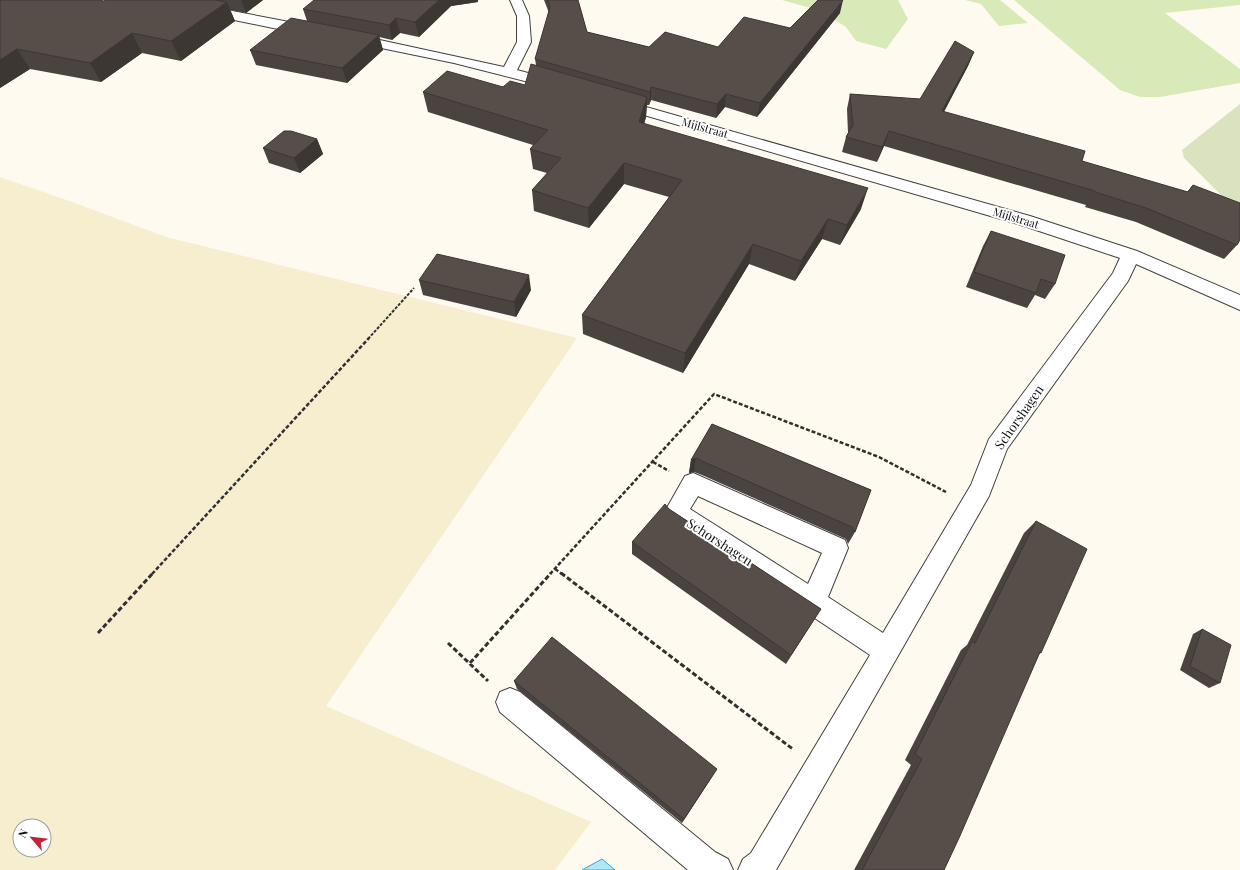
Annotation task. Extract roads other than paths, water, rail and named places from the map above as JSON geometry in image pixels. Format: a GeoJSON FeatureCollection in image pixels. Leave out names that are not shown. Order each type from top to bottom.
{"type":"FeatureCollection","features":[{"type":"Feature","properties":{"kind":"street"},"geometry":{"type":"LineString","coordinates":[[156,0],[278,26],[324,32]]}},
{"type":"Feature","properties":{"kind":"street"},"geometry":{"type":"LineString","coordinates":[[509,71],[524,42],[523,16],[516,0]]}},
{"type":"Feature","properties":{"kind":"street"},"geometry":{"type":"LineString","coordinates":[[339,35],[436,54],[509,71],[572,90]]}},
{"type":"Feature","properties":{"kind":"street","name":"Mijlstraat"},"geometry":{"type":"LineString","coordinates":[[606,100],[1024,220],[1131,256],[1240,303]]}},
{"type":"Feature","properties":{"kind":"street","name":"Schorshagen"},"geometry":{"type":"LineString","coordinates":[[758,867],[818,768],[980,489],[997,445],[1121,276],[1131,256]]}},
{"type":"Feature","properties":{"kind":"street","name":"Schorshagen"},"geometry":{"type":"LineString","coordinates":[[813,602],[836,548],[693,483],[676,513],[886,650]]}},
{"type":"Feature","properties":{"kind":"street"},"geometry":{"type":"LineString","coordinates":[[510,702],[704,864],[717,870]]}},
{"type":"Feature","properties":{"kind":"water"},"geometry":{"type":"Polygon","coordinates":[[[602,859],[615,870],[582,870],[602,859]]]}}]}
